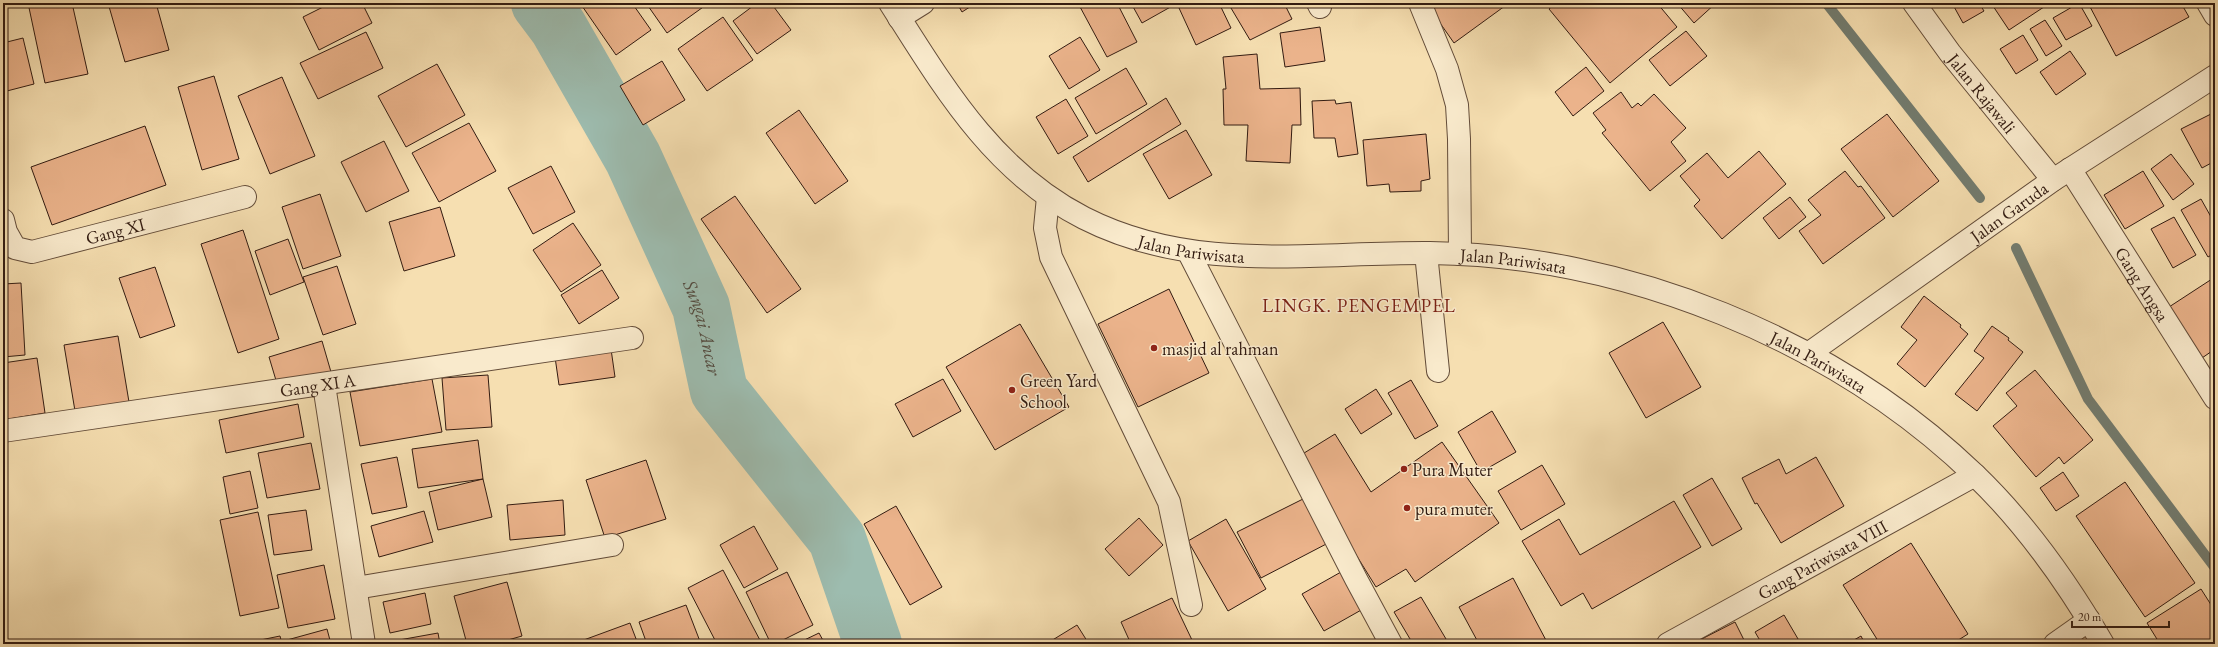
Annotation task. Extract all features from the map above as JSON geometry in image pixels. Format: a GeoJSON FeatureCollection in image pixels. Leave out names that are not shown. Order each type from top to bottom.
{"type":"FeatureCollection","features":[{"type":"Feature","properties":{"kind":"street"},"geometry":{"type":"LineString","coordinates":[[894,10],[923,3]]}},
{"type":"Feature","properties":{"kind":"street"},"geometry":{"type":"LineString","coordinates":[[1420,3],[1447,68],[1457,105],[1459,139],[1460,254]]}},
{"type":"Feature","properties":{"kind":"street","name":"Jalan Rajawali"},"geometry":{"type":"LineString","coordinates":[[1914,3],[1954,59],[2061,175]]}},
{"type":"Feature","properties":{"kind":"street"},"geometry":{"type":"LineString","coordinates":[[2208,3],[2215,15]]}},
{"type":"Feature","properties":{"kind":"street","name":"Jalan Pariwisata"},"geometry":{"type":"LineString","coordinates":[[894,10],[970,123],[996,153],[1017,173],[1048,197],[1083,218],[1111,230],[1147,243],[1188,251],[1241,257],[1426,253],[1506,258],[1546,264],[1600,275],[1654,290],[1743,323],[1808,354],[1855,382],[1900,413],[1975,475],[2018,521],[2052,562],[2103,644]]}},
{"type":"Feature","properties":{"kind":"street","name":"Jalan Garuda"},"geometry":{"type":"LineString","coordinates":[[1808,354],[2061,175],[2215,76]]}},
{"type":"Feature","properties":{"kind":"street","name":"Gang Angsa"},"geometry":{"type":"LineString","coordinates":[[2061,175],[2215,398]]}},
{"type":"Feature","properties":{"kind":"street","name":"Gang XI"},"geometry":{"type":"LineString","coordinates":[[3,220],[6,232],[15,248],[32,252],[245,197]]}},
{"type":"Feature","properties":{"kind":"street"},"geometry":{"type":"LineString","coordinates":[[1048,197],[1045,228],[1051,257],[1169,502],[1191,604]]}},
{"type":"Feature","properties":{"kind":"street"},"geometry":{"type":"LineString","coordinates":[[1188,251],[1356,579],[1392,644]]}},
{"type":"Feature","properties":{"kind":"street"},"geometry":{"type":"LineString","coordinates":[[1426,253],[1438,371]]}},
{"type":"Feature","properties":{"kind":"street","name":"Gang XI A"},"geometry":{"type":"LineString","coordinates":[[3,431],[324,385],[632,338]]}},
{"type":"Feature","properties":{"kind":"street"},"geometry":{"type":"LineString","coordinates":[[324,385],[364,644]]}},
{"type":"Feature","properties":{"kind":"street","name":"Gang Pariwisata VIII"},"geometry":{"type":"LineString","coordinates":[[1668,644],[1975,475]]}},
{"type":"Feature","properties":{"kind":"street"},"geometry":{"type":"LineString","coordinates":[[356,588],[612,545]]}},
{"type":"Feature","properties":{"kind":"street"},"geometry":{"type":"LineString","coordinates":[[2055,644],[2089,620]]}},
{"type":"Feature","properties":{"kind":"building"},"geometry":{"type":"Polygon","coordinates":[[[28,3],[72,3],[88,74],[45,83],[28,3]]]}},
{"type":"Feature","properties":{"kind":"building"},"geometry":{"type":"Polygon","coordinates":[[[108,3],[156,3],[169,50],[125,62],[108,3]]]}},
{"type":"Feature","properties":{"kind":"building"},"geometry":{"type":"Polygon","coordinates":[[[331,3],[362,3],[372,23],[319,50],[303,17],[331,3]]]}},
{"type":"Feature","properties":{"kind":"building"},"geometry":{"type":"Polygon","coordinates":[[[580,3],[632,3],[651,30],[616,55],[580,3]]]}},
{"type":"Feature","properties":{"kind":"building"},"geometry":{"type":"Polygon","coordinates":[[[646,3],[704,3],[706,5],[667,33],[646,3]]]}},
{"type":"Feature","properties":{"kind":"building"},"geometry":{"type":"Polygon","coordinates":[[[757,3],[771,3],[791,30],[757,54],[733,21],[757,3]]]}},
{"type":"Feature","properties":{"kind":"building"},"geometry":{"type":"Polygon","coordinates":[[[957,3],[976,3],[962,12],[957,3]]]}},
{"type":"Feature","properties":{"kind":"building"},"geometry":{"type":"Polygon","coordinates":[[[1083,3],[1117,3],[1137,42],[1107,57],[1079,5],[1083,3]]]}},
{"type":"Feature","properties":{"kind":"building"},"geometry":{"type":"Polygon","coordinates":[[[1131,3],[1172,3],[1174,5],[1142,23],[1131,3]]]}},
{"type":"Feature","properties":{"kind":"building"},"geometry":{"type":"Polygon","coordinates":[[[1189,3],[1219,3],[1231,28],[1196,45],[1179,8],[1189,3]]]}},
{"type":"Feature","properties":{"kind":"building"},"geometry":{"type":"Polygon","coordinates":[[[1228,3],[1284,3],[1292,19],[1250,40],[1228,3]]]}},
{"type":"Feature","properties":{"kind":"building"},"geometry":{"type":"Polygon","coordinates":[[[1426,3],[1509,3],[1454,43],[1426,3]]]}},
{"type":"Feature","properties":{"kind":"building"},"geometry":{"type":"Polygon","coordinates":[[[1556,3],[1657,3],[1677,27],[1610,83],[1549,9],[1556,3]]]}},
{"type":"Feature","properties":{"kind":"building"},"geometry":{"type":"Polygon","coordinates":[[[1677,3],[1716,3],[1694,23],[1677,3]]]}},
{"type":"Feature","properties":{"kind":"building"},"geometry":{"type":"Polygon","coordinates":[[[1952,3],[1979,3],[1984,11],[1963,23],[1952,3]]]}},
{"type":"Feature","properties":{"kind":"building"},"geometry":{"type":"Polygon","coordinates":[[[1991,3],[2050,3],[2009,30],[1991,3]]]}},
{"type":"Feature","properties":{"kind":"building"},"geometry":{"type":"Polygon","coordinates":[[[2079,3],[2092,26],[2066,40],[2053,18],[2079,3]]]}},
{"type":"Feature","properties":{"kind":"building"},"geometry":{"type":"Polygon","coordinates":[[[2088,3],[2181,3],[2189,17],[2116,56],[2088,3]]]}},
{"type":"Feature","properties":{"kind":"building"},"geometry":{"type":"Polygon","coordinates":[[[723,17],[753,60],[707,91],[678,49],[723,17]]]}},
{"type":"Feature","properties":{"kind":"building"},"geometry":{"type":"Polygon","coordinates":[[[2045,20],[2062,46],[2046,56],[2030,29],[2045,20]]]}},
{"type":"Feature","properties":{"kind":"building"},"geometry":{"type":"Polygon","coordinates":[[[1320,27],[1325,61],[1285,67],[1280,33],[1320,27]]]}},
{"type":"Feature","properties":{"kind":"building"},"geometry":{"type":"Polygon","coordinates":[[[1686,31],[1707,56],[1670,86],[1649,60],[1686,31]]]}},
{"type":"Feature","properties":{"kind":"building"},"geometry":{"type":"Polygon","coordinates":[[[366,32],[383,68],[318,99],[300,63],[366,32]]]}},
{"type":"Feature","properties":{"kind":"building"},"geometry":{"type":"Polygon","coordinates":[[[2023,35],[2038,60],[2016,74],[2000,49],[2023,35]]]}},
{"type":"Feature","properties":{"kind":"building"},"geometry":{"type":"Polygon","coordinates":[[[1080,37],[1100,70],[1069,89],[1049,56],[1080,37]]]}},
{"type":"Feature","properties":{"kind":"building"},"geometry":{"type":"Polygon","coordinates":[[[23,38],[34,84],[3,92],[3,43],[23,38]]]}},
{"type":"Feature","properties":{"kind":"building"},"geometry":{"type":"Polygon","coordinates":[[[2070,51],[2086,74],[2056,95],[2040,72],[2070,51]]]}},
{"type":"Feature","properties":{"kind":"building"},"geometry":{"type":"Polygon","coordinates":[[[1257,54],[1260,89],[1300,88],[1301,125],[1292,125],[1290,163],[1246,161],[1248,125],[1224,125],[1223,89],[1226,89],[1223,57],[1257,54]]]}},
{"type":"Feature","properties":{"kind":"building"},"geometry":{"type":"Polygon","coordinates":[[[662,61],[685,100],[643,125],[620,86],[662,61]]]}},
{"type":"Feature","properties":{"kind":"building"},"geometry":{"type":"Polygon","coordinates":[[[437,64],[465,115],[406,147],[378,96],[437,64]]]}},
{"type":"Feature","properties":{"kind":"building"},"geometry":{"type":"Polygon","coordinates":[[[1586,67],[1604,91],[1573,116],[1555,92],[1586,67]]]}},
{"type":"Feature","properties":{"kind":"building"},"geometry":{"type":"Polygon","coordinates":[[[1126,68],[1147,104],[1096,134],[1075,98],[1126,68]]]}},
{"type":"Feature","properties":{"kind":"building"},"geometry":{"type":"Polygon","coordinates":[[[214,76],[239,159],[202,170],[178,87],[214,76]]]}},
{"type":"Feature","properties":{"kind":"building"},"geometry":{"type":"Polygon","coordinates":[[[282,77],[315,156],[270,174],[238,96],[282,77]]]}},
{"type":"Feature","properties":{"kind":"building"},"geometry":{"type":"Polygon","coordinates":[[[1621,92],[1632,108],[1638,103],[1641,106],[1654,94],[1686,128],[1671,142],[1686,161],[1650,191],[1602,133],[1606,130],[1593,113],[1621,92]]]}},
{"type":"Feature","properties":{"kind":"building"},"geometry":{"type":"Polygon","coordinates":[[[1166,98],[1181,124],[1088,182],[1073,157],[1166,98]]]}},
{"type":"Feature","properties":{"kind":"building"},"geometry":{"type":"Polygon","coordinates":[[[1066,99],[1088,136],[1058,154],[1036,117],[1066,99]]]}},
{"type":"Feature","properties":{"kind":"building"},"geometry":{"type":"Polygon","coordinates":[[[1335,100],[1336,104],[1351,102],[1358,154],[1338,157],[1335,138],[1314,138],[1312,101],[1335,100]]]}},
{"type":"Feature","properties":{"kind":"building"},"geometry":{"type":"Polygon","coordinates":[[[799,110],[848,181],[815,204],[766,133],[799,110]]]}},
{"type":"Feature","properties":{"kind":"building"},"geometry":{"type":"Polygon","coordinates":[[[2215,112],[2215,161],[2202,168],[2181,129],[2215,112]]]}},
{"type":"Feature","properties":{"kind":"building"},"geometry":{"type":"Polygon","coordinates":[[[1887,114],[1939,181],[1893,217],[1841,149],[1887,114]]]}},
{"type":"Feature","properties":{"kind":"building"},"geometry":{"type":"Polygon","coordinates":[[[469,123],[496,171],[439,202],[412,153],[469,123]]]}},
{"type":"Feature","properties":{"kind":"building"},"geometry":{"type":"Polygon","coordinates":[[[145,126],[166,185],[52,225],[31,167],[145,126]]]}},
{"type":"Feature","properties":{"kind":"building"},"geometry":{"type":"Polygon","coordinates":[[[1186,130],[1212,175],[1169,199],[1143,154],[1186,130]]]}},
{"type":"Feature","properties":{"kind":"building"},"geometry":{"type":"Polygon","coordinates":[[[1426,134],[1430,179],[1421,181],[1421,191],[1390,192],[1389,184],[1367,186],[1363,140],[1426,134]]]}},
{"type":"Feature","properties":{"kind":"building"},"geometry":{"type":"Polygon","coordinates":[[[384,141],[409,191],[366,212],[341,162],[384,141]]]}},
{"type":"Feature","properties":{"kind":"building"},"geometry":{"type":"Polygon","coordinates":[[[1759,151],[1786,184],[1722,239],[1694,206],[1700,200],[1680,176],[1707,153],[1728,178],[1759,151]]]}},
{"type":"Feature","properties":{"kind":"building"},"geometry":{"type":"Polygon","coordinates":[[[2171,154],[2194,184],[2173,200],[2151,169],[2171,154]]]}},
{"type":"Feature","properties":{"kind":"building"},"geometry":{"type":"Polygon","coordinates":[[[551,166],[575,212],[533,234],[508,188],[551,166]]]}},
{"type":"Feature","properties":{"kind":"building"},"geometry":{"type":"Polygon","coordinates":[[[1845,171],[1858,187],[1861,186],[1885,218],[1823,264],[1799,231],[1821,215],[1808,200],[1845,171]]]}},
{"type":"Feature","properties":{"kind":"building"},"geometry":{"type":"Polygon","coordinates":[[[2143,171],[2164,206],[2125,229],[2104,195],[2143,171]]]}},
{"type":"Feature","properties":{"kind":"building"},"geometry":{"type":"Polygon","coordinates":[[[320,194],[341,256],[303,269],[282,207],[320,194]]]}},
{"type":"Feature","properties":{"kind":"building"},"geometry":{"type":"Polygon","coordinates":[[[735,196],[801,289],[767,313],[701,219],[735,196]]]}},
{"type":"Feature","properties":{"kind":"building"},"geometry":{"type":"Polygon","coordinates":[[[1790,197],[1806,217],[1779,239],[1763,218],[1790,197]]]}},
{"type":"Feature","properties":{"kind":"building"},"geometry":{"type":"Polygon","coordinates":[[[2201,199],[2215,224],[2215,253],[2208,257],[2181,210],[2201,199]]]}},
{"type":"Feature","properties":{"kind":"building"},"geometry":{"type":"Polygon","coordinates":[[[440,207],[455,256],[404,271],[389,222],[440,207]]]}},
{"type":"Feature","properties":{"kind":"building"},"geometry":{"type":"Polygon","coordinates":[[[2174,217],[2196,255],[2173,268],[2151,229],[2174,217]]]}},
{"type":"Feature","properties":{"kind":"building"},"geometry":{"type":"Polygon","coordinates":[[[573,223],[601,265],[561,292],[533,250],[573,223]]]}},
{"type":"Feature","properties":{"kind":"building"},"geometry":{"type":"Polygon","coordinates":[[[243,230],[279,339],[238,353],[201,244],[243,230]]]}},
{"type":"Feature","properties":{"kind":"building"},"geometry":{"type":"Polygon","coordinates":[[[288,239],[304,282],[270,295],[255,251],[288,239]]]}},
{"type":"Feature","properties":{"kind":"building"},"geometry":{"type":"Polygon","coordinates":[[[337,266],[356,324],[323,335],[303,277],[337,266]]]}},
{"type":"Feature","properties":{"kind":"building"},"geometry":{"type":"Polygon","coordinates":[[[155,267],[175,326],[140,338],[119,278],[155,267]]]}},
{"type":"Feature","properties":{"kind":"building"},"geometry":{"type":"Polygon","coordinates":[[[602,270],[619,298],[579,324],[561,295],[602,270]]]}},
{"type":"Feature","properties":{"kind":"building"},"geometry":{"type":"Polygon","coordinates":[[[2215,277],[2215,349],[2202,358],[2169,307],[2215,277]]]}},
{"type":"Feature","properties":{"kind":"building"},"geometry":{"type":"Polygon","coordinates":[[[21,283],[25,355],[3,357],[3,284],[21,283]]]}},
{"type":"Feature","properties":{"kind":"building","name":"masjid al rahman"},"geometry":{"type":"Polygon","coordinates":[[[1169,289],[1209,373],[1138,407],[1098,324],[1169,289]]]}},
{"type":"Feature","properties":{"kind":"building"},"geometry":{"type":"Polygon","coordinates":[[[1924,296],[1961,325],[1960,327],[1968,334],[1925,387],[1897,364],[1917,340],[1901,327],[1924,296]]]}},
{"type":"Feature","properties":{"kind":"building"},"geometry":{"type":"Polygon","coordinates":[[[1663,322],[1701,387],[1646,418],[1609,353],[1663,322]]]}},
{"type":"Feature","properties":{"kind":"building"},"geometry":{"type":"Polygon","coordinates":[[[1020,324],[1069,407],[995,450],[946,367],[1020,324]]]}},
{"type":"Feature","properties":{"kind":"building"},"geometry":{"type":"Polygon","coordinates":[[[1992,326],[2009,338],[2008,340],[2023,352],[1977,411],[1955,394],[1984,358],[1974,351],[1992,326]]]}},
{"type":"Feature","properties":{"kind":"building"},"geometry":{"type":"Polygon","coordinates":[[[118,336],[129,402],[75,411],[64,345],[118,336]]]}},
{"type":"Feature","properties":{"kind":"building"},"geometry":{"type":"Polygon","coordinates":[[[322,341],[331,372],[278,387],[269,357],[322,341]]]}},
{"type":"Feature","properties":{"kind":"building"},"geometry":{"type":"Polygon","coordinates":[[[611,349],[615,377],[559,385],[555,357],[611,349]]]}},
{"type":"Feature","properties":{"kind":"building"},"geometry":{"type":"Polygon","coordinates":[[[37,358],[45,413],[3,420],[3,363],[37,358]]]}},
{"type":"Feature","properties":{"kind":"building"},"geometry":{"type":"Polygon","coordinates":[[[2035,370],[2093,440],[2064,464],[2059,457],[2036,477],[1993,426],[2017,406],[2006,393],[2035,370]]]}},
{"type":"Feature","properties":{"kind":"building"},"geometry":{"type":"Polygon","coordinates":[[[488,375],[492,427],[446,430],[442,378],[488,375]]]}},
{"type":"Feature","properties":{"kind":"building"},"geometry":{"type":"Polygon","coordinates":[[[432,379],[442,432],[360,446],[350,392],[432,379]]]}},
{"type":"Feature","properties":{"kind":"building"},"geometry":{"type":"Polygon","coordinates":[[[943,379],[961,411],[913,437],[895,404],[943,379]]]}},
{"type":"Feature","properties":{"kind":"building"},"geometry":{"type":"Polygon","coordinates":[[[1411,380],[1438,426],[1415,439],[1388,393],[1411,380]]]}},
{"type":"Feature","properties":{"kind":"building"},"geometry":{"type":"Polygon","coordinates":[[[1376,389],[1392,414],[1361,434],[1345,409],[1376,389]]]}},
{"type":"Feature","properties":{"kind":"building"},"geometry":{"type":"Polygon","coordinates":[[[298,404],[304,437],[226,453],[219,420],[298,404]]]}},
{"type":"Feature","properties":{"kind":"building"},"geometry":{"type":"Polygon","coordinates":[[[1492,411],[1516,452],[1481,472],[1458,432],[1492,411]]]}},
{"type":"Feature","properties":{"kind":"building","name":"pura muter"},"geometry":{"type":"Polygon","coordinates":[[[1335,434],[1371,492],[1442,442],[1499,523],[1415,582],[1406,569],[1376,587],[1296,458],[1335,434]]]}},
{"type":"Feature","properties":{"kind":"building"},"geometry":{"type":"Polygon","coordinates":[[[478,440],[483,479],[418,488],[412,449],[478,440]]]}},
{"type":"Feature","properties":{"kind":"building"},"geometry":{"type":"Polygon","coordinates":[[[311,443],[320,489],[267,498],[258,453],[311,443]]]}},
{"type":"Feature","properties":{"kind":"building"},"geometry":{"type":"Polygon","coordinates":[[[397,457],[407,507],[372,514],[361,464],[397,457]]]}},
{"type":"Feature","properties":{"kind":"building"},"geometry":{"type":"Polygon","coordinates":[[[1816,457],[1844,506],[1781,543],[1757,503],[1755,504],[1742,478],[1779,459],[1786,474],[1816,457]]]}},
{"type":"Feature","properties":{"kind":"building"},"geometry":{"type":"Polygon","coordinates":[[[646,460],[666,519],[605,538],[586,480],[646,460]]]}},
{"type":"Feature","properties":{"kind":"building"},"geometry":{"type":"Polygon","coordinates":[[[1542,465],[1565,504],[1521,530],[1498,491],[1542,465]]]}},
{"type":"Feature","properties":{"kind":"building"},"geometry":{"type":"Polygon","coordinates":[[[250,471],[258,508],[230,514],[223,477],[250,471]]]}},
{"type":"Feature","properties":{"kind":"building"},"geometry":{"type":"Polygon","coordinates":[[[2063,472],[2079,496],[2056,511],[2040,488],[2063,472]]]}},
{"type":"Feature","properties":{"kind":"building"},"geometry":{"type":"Polygon","coordinates":[[[1712,478],[1742,529],[1712,546],[1683,495],[1712,478]]]}},
{"type":"Feature","properties":{"kind":"building"},"geometry":{"type":"Polygon","coordinates":[[[483,479],[492,517],[438,530],[429,492],[483,479]]]}},
{"type":"Feature","properties":{"kind":"building"},"geometry":{"type":"Polygon","coordinates":[[[2125,482],[2195,583],[2145,617],[2076,516],[2125,482]]]}},
{"type":"Feature","properties":{"kind":"building"},"geometry":{"type":"Polygon","coordinates":[[[1309,496],[1332,541],[1261,578],[1237,532],[1309,496]]]}},
{"type":"Feature","properties":{"kind":"building"},"geometry":{"type":"Polygon","coordinates":[[[563,500],[565,535],[510,540],[507,505],[563,500]]]}},
{"type":"Feature","properties":{"kind":"building"},"geometry":{"type":"Polygon","coordinates":[[[1674,501],[1701,547],[1592,609],[1583,593],[1561,606],[1522,541],[1559,519],[1580,555],[1674,501]]]}},
{"type":"Feature","properties":{"kind":"building"},"geometry":{"type":"Polygon","coordinates":[[[896,506],[942,587],[910,605],[864,524],[896,506]]]}},
{"type":"Feature","properties":{"kind":"building"},"geometry":{"type":"Polygon","coordinates":[[[306,510],[312,550],[274,555],[268,515],[306,510]]]}},
{"type":"Feature","properties":{"kind":"building"},"geometry":{"type":"Polygon","coordinates":[[[424,511],[433,542],[379,557],[371,526],[424,511]]]}},
{"type":"Feature","properties":{"kind":"building"},"geometry":{"type":"Polygon","coordinates":[[[258,512],[279,608],[240,616],[220,520],[258,512]]]}},
{"type":"Feature","properties":{"kind":"building"},"geometry":{"type":"Polygon","coordinates":[[[1139,518],[1163,545],[1129,576],[1105,549],[1139,518]]]}},
{"type":"Feature","properties":{"kind":"building"},"geometry":{"type":"Polygon","coordinates":[[[1226,519],[1266,589],[1228,611],[1188,541],[1226,519]]]}},
{"type":"Feature","properties":{"kind":"building"},"geometry":{"type":"Polygon","coordinates":[[[754,526],[778,569],[744,588],[720,545],[754,526]]]}},
{"type":"Feature","properties":{"kind":"building"},"geometry":{"type":"Polygon","coordinates":[[[1911,543],[1968,634],[1952,644],[1880,644],[1843,585],[1911,543]]]}},
{"type":"Feature","properties":{"kind":"building"},"geometry":{"type":"Polygon","coordinates":[[[324,565],[335,619],[288,628],[277,575],[324,565]]]}},
{"type":"Feature","properties":{"kind":"building"},"geometry":{"type":"Polygon","coordinates":[[[723,570],[762,644],[717,644],[688,588],[723,570]]]}},
{"type":"Feature","properties":{"kind":"building"},"geometry":{"type":"Polygon","coordinates":[[[787,572],[813,625],[775,644],[771,644],[746,592],[787,572]]]}},
{"type":"Feature","properties":{"kind":"building"},"geometry":{"type":"Polygon","coordinates":[[[1341,572],[1363,609],[1324,631],[1302,594],[1341,572]]]}},
{"type":"Feature","properties":{"kind":"building"},"geometry":{"type":"Polygon","coordinates":[[[1513,578],[1548,644],[1479,644],[1459,607],[1513,578]]]}},
{"type":"Feature","properties":{"kind":"building"},"geometry":{"type":"Polygon","coordinates":[[[507,582],[522,636],[494,644],[467,644],[454,596],[507,582]]]}},
{"type":"Feature","properties":{"kind":"building"},"geometry":{"type":"Polygon","coordinates":[[[2201,589],[2215,611],[2215,644],[2160,644],[2147,623],[2201,589]]]}},
{"type":"Feature","properties":{"kind":"building"},"geometry":{"type":"Polygon","coordinates":[[[425,593],[431,624],[390,633],[383,602],[425,593]]]}},
{"type":"Feature","properties":{"kind":"building"},"geometry":{"type":"Polygon","coordinates":[[[1421,597],[1449,644],[1413,644],[1394,612],[1421,597]]]}},
{"type":"Feature","properties":{"kind":"building"},"geometry":{"type":"Polygon","coordinates":[[[1172,598],[1192,640],[1183,644],[1131,644],[1121,622],[1172,598]]]}},
{"type":"Feature","properties":{"kind":"building"},"geometry":{"type":"Polygon","coordinates":[[[686,605],[701,644],[647,644],[639,622],[686,605]]]}},
{"type":"Feature","properties":{"kind":"building"},"geometry":{"type":"Polygon","coordinates":[[[1784,615],[1801,644],[1762,644],[1755,632],[1784,615]]]}},
{"type":"Feature","properties":{"kind":"building"},"geometry":{"type":"Polygon","coordinates":[[[1735,622],[1746,644],[1692,644],[1735,622]]]}},
{"type":"Feature","properties":{"kind":"building"},"geometry":{"type":"Polygon","coordinates":[[[630,623],[638,644],[582,644],[581,641],[630,623]]]}},
{"type":"Feature","properties":{"kind":"building"},"geometry":{"type":"Polygon","coordinates":[[[1077,625],[1089,644],[1046,644],[1077,625]]]}},
{"type":"Feature","properties":{"kind":"building"},"geometry":{"type":"Polygon","coordinates":[[[327,629],[331,644],[288,644],[287,640],[327,629]]]}},
{"type":"Feature","properties":{"kind":"building"},"geometry":{"type":"Polygon","coordinates":[[[438,633],[440,644],[388,644],[388,642],[438,633]]]}},
{"type":"Feature","properties":{"kind":"building"},"geometry":{"type":"Polygon","coordinates":[[[819,633],[825,644],[796,644],[819,633]]]}},
{"type":"Feature","properties":{"kind":"building"},"geometry":{"type":"Polygon","coordinates":[[[280,636],[282,644],[241,644],[280,636]]]}},
{"type":"Feature","properties":{"kind":"building"},"geometry":{"type":"Polygon","coordinates":[[[1861,636],[1865,644],[1847,644],[1861,636]]]}},
{"type":"Feature","properties":{"kind":"waterway","name":"Sungai Ancar"},"geometry":{"type":"LineString","coordinates":[[540,3],[558,27],[633,158],[701,307],[719,391],[837,539],[873,644]]}},
{"type":"Feature","properties":{"kind":"waterway"},"geometry":{"type":"LineString","coordinates":[[1826,3],[1980,198]]}},
{"type":"Feature","properties":{"kind":"waterway"},"geometry":{"type":"LineString","coordinates":[[2016,248],[2088,399],[2215,568]]}},
{"type":"Feature","properties":{"kind":"place","name":"masjid al rahman"},"geometry":{"type":"Point","coordinates":[1154,348]}},
{"type":"Feature","properties":{"kind":"place","name":"Green Yard School"},"geometry":{"type":"Point","coordinates":[1012,390]}},
{"type":"Feature","properties":{"kind":"place","name":"Pura Muter"},"geometry":{"type":"Point","coordinates":[1404,469]}},
{"type":"Feature","properties":{"kind":"place","name":"pura muter"},"geometry":{"type":"Point","coordinates":[1407,508]}},
{"type":"Feature","properties":{"kind":"district","name":"LINGK. PENGEMPEL"},"geometry":{"type":"Point","coordinates":[1359,305]}}]}
